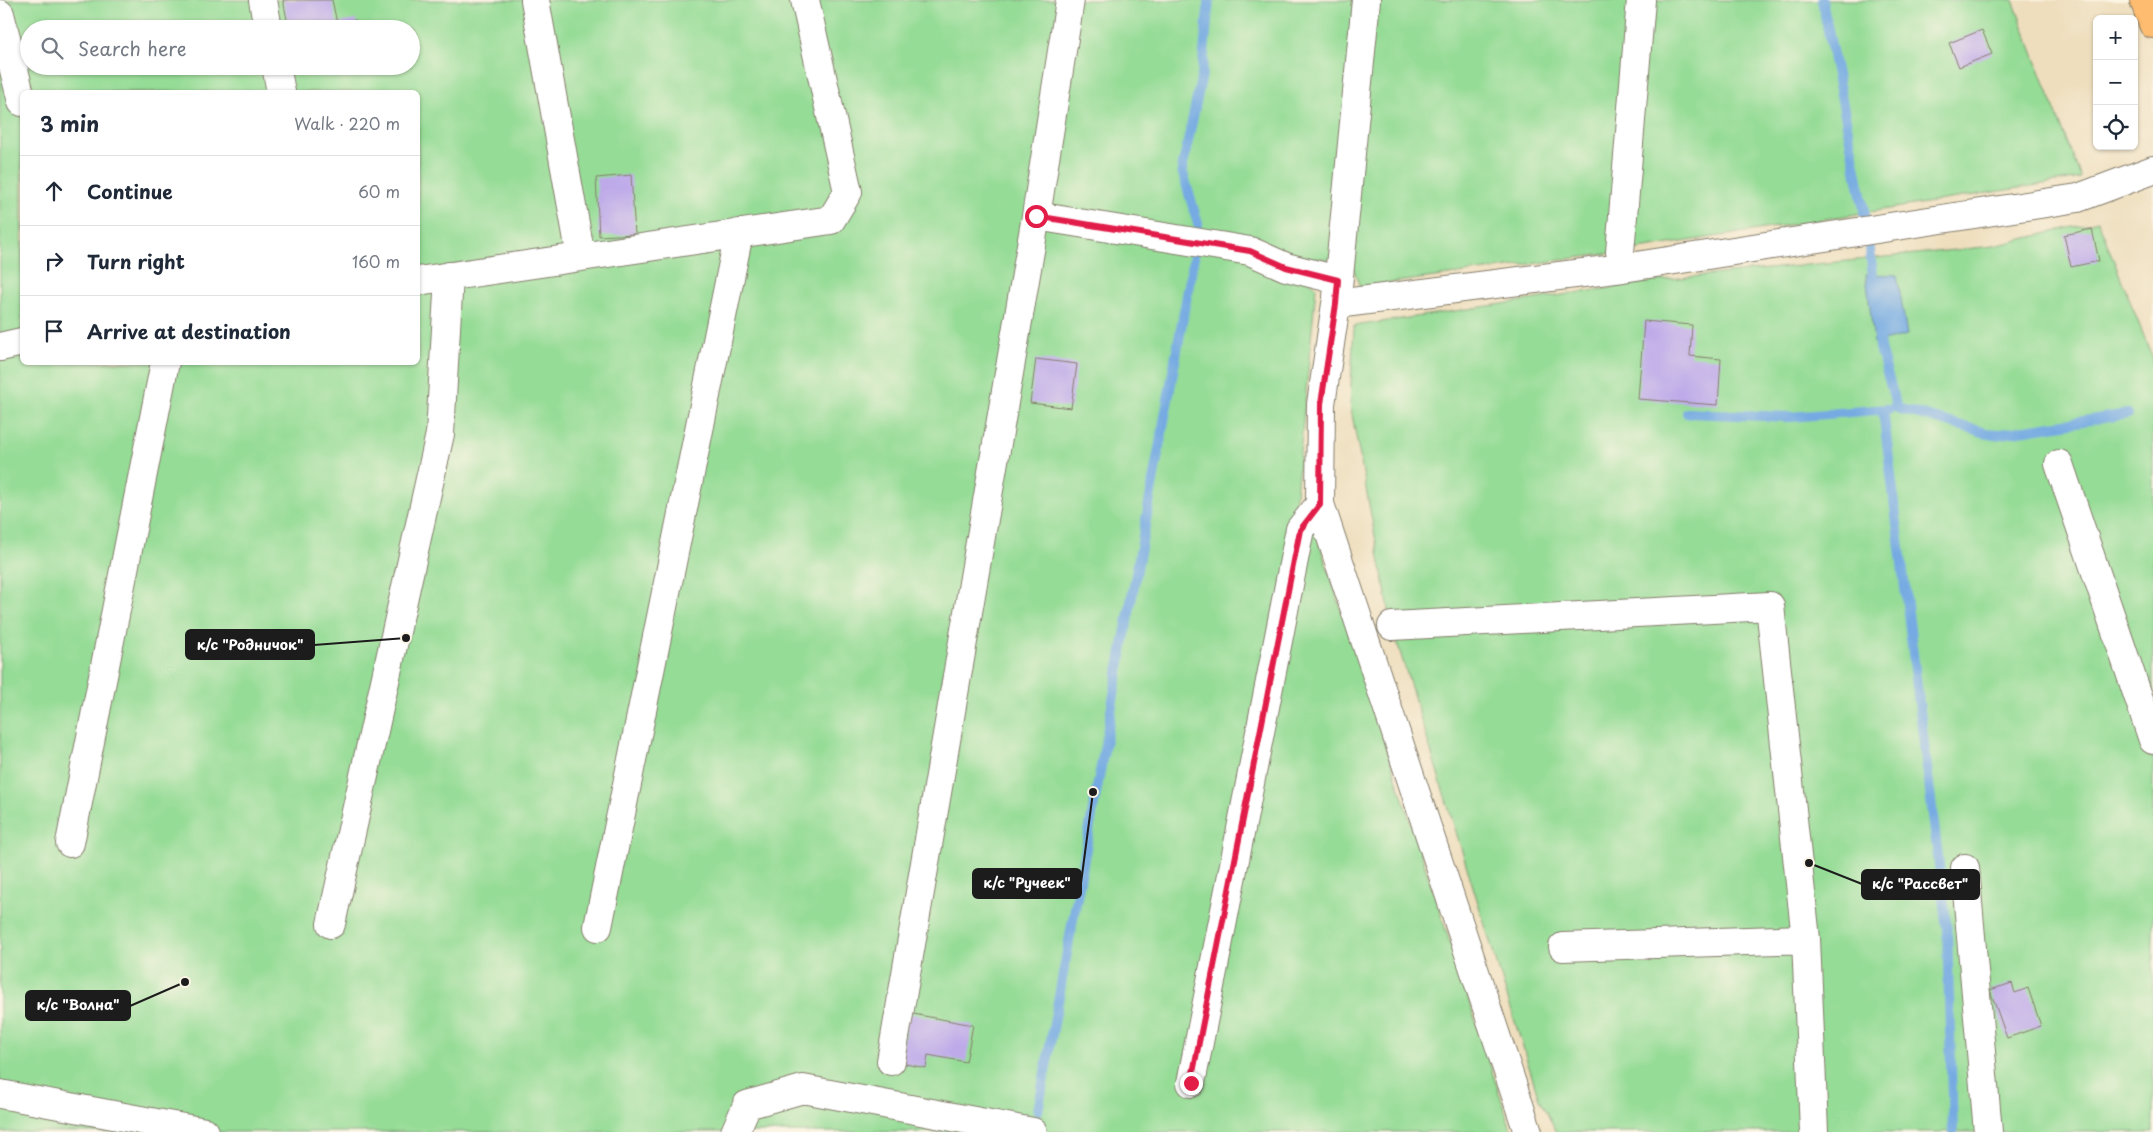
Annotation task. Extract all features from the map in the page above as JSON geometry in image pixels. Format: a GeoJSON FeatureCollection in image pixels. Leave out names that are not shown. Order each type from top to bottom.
{"type":"FeatureCollection","features":[{"type":"Feature","properties":{"kind":"highway"},"geometry":{"type":"LineString","coordinates":[[2144,0],[2153,24]]}},
{"type":"Feature","properties":{"kind":"lane"},"geometry":{"type":"LineString","coordinates":[[263,0],[266,20]]}},
{"type":"Feature","properties":{"kind":"lane"},"geometry":{"type":"LineString","coordinates":[[535,0],[582,257]]}},
{"type":"Feature","properties":{"kind":"lane"},"geometry":{"type":"LineString","coordinates":[[420,281],[831,220],[848,192],[805,0]]}},
{"type":"Feature","properties":{"kind":"lane"},"geometry":{"type":"LineString","coordinates":[[891,1061],[1036,216],[1070,0]]}},
{"type":"Feature","properties":{"kind":"lane"},"geometry":{"type":"LineString","coordinates":[[1366,0],[1337,292],[1321,404],[1320,504],[1528,1132]]}},
{"type":"Feature","properties":{"kind":"lane"},"geometry":{"type":"LineString","coordinates":[[1622,268],[1620,252],[1641,0]]}},
{"type":"Feature","properties":{"kind":"lane"},"geometry":{"type":"LineString","coordinates":[[0,14],[20,94]]}},
{"type":"Feature","properties":{"kind":"lane"},"geometry":{"type":"LineString","coordinates":[[278,75],[281,90]]}},
{"type":"Feature","properties":{"kind":"lane"},"geometry":{"type":"LineString","coordinates":[[1036,216],[1250,251],[1337,292],[1622,268],[2078,198],[2153,170]]}},
{"type":"Feature","properties":{"kind":"lane"},"geometry":{"type":"LineString","coordinates":[[598,927],[739,233]]}},
{"type":"Feature","properties":{"kind":"lane"},"geometry":{"type":"LineString","coordinates":[[331,924],[440,434],[449,276]]}},
{"type":"Feature","properties":{"kind":"lane"},"geometry":{"type":"LineString","coordinates":[[0,347],[20,342]]}},
{"type":"Feature","properties":{"kind":"lane"},"geometry":{"type":"LineString","coordinates":[[70,843],[164,365]]}},
{"type":"Feature","properties":{"kind":"lane"},"geometry":{"type":"LineString","coordinates":[[2060,464],[2153,740]]}},
{"type":"Feature","properties":{"kind":"lane"},"geometry":{"type":"LineString","coordinates":[[1191,1083],[1300,530],[1320,504]]}},
{"type":"Feature","properties":{"kind":"lane"},"geometry":{"type":"LineString","coordinates":[[1392,626],[1770,606],[1806,939],[1814,1132]]}},
{"type":"Feature","properties":{"kind":"lane"},"geometry":{"type":"LineString","coordinates":[[1965,868],[1988,1132]]}},
{"type":"Feature","properties":{"kind":"lane"},"geometry":{"type":"LineString","coordinates":[[1563,947],[1806,939]]}},
{"type":"Feature","properties":{"kind":"lane"},"geometry":{"type":"LineString","coordinates":[[735,1132],[747,1105],[803,1089],[1033,1132]]}},
{"type":"Feature","properties":{"kind":"lane"},"geometry":{"type":"LineString","coordinates":[[0,1094],[205,1132]]}},
{"type":"Feature","properties":{"kind":"green space"},"geometry":{"type":"Polygon","coordinates":[[[0,0],[2013,0],[2081,178],[1620,252],[1360,287],[1351,262],[1287,255],[1316,287],[1293,527],[1316,533],[1512,1132],[0,1132],[0,0]]]}},
{"type":"Feature","properties":{"kind":"green space"},"geometry":{"type":"Polygon","coordinates":[[[2098,221],[2153,359],[2153,1132],[1557,1132],[1539,1099],[1392,626],[1350,404],[1354,326],[1670,279],[1994,246],[2098,221]]]}},
{"type":"Feature","properties":{"kind":"water"},"geometry":{"type":"Polygon","coordinates":[[[1866,274],[1897,275],[1907,335],[1874,343],[1866,274]]]}},
{"type":"Feature","properties":{"kind":"building"},"geometry":{"type":"Polygon","coordinates":[[[283,0],[332,0],[336,20],[287,20],[283,0]]]}},
{"type":"Feature","properties":{"kind":"building"},"geometry":{"type":"Polygon","coordinates":[[[1982,30],[1992,54],[1959,67],[1949,43],[1982,30]]]}},
{"type":"Feature","properties":{"kind":"building"},"geometry":{"type":"Polygon","coordinates":[[[631,175],[635,234],[599,236],[596,178],[631,175]]]}},
{"type":"Feature","properties":{"kind":"building"},"geometry":{"type":"Polygon","coordinates":[[[2092,229],[2099,261],[2071,267],[2064,235],[2092,229]]]}},
{"type":"Feature","properties":{"kind":"building"},"geometry":{"type":"Polygon","coordinates":[[[1644,321],[1692,325],[1690,356],[1721,359],[1718,405],[1638,399],[1644,321]]]}},
{"type":"Feature","properties":{"kind":"building"},"geometry":{"type":"Polygon","coordinates":[[[1036,359],[1077,364],[1071,408],[1030,403],[1036,359]]]}},
{"type":"Feature","properties":{"kind":"building"},"geometry":{"type":"Polygon","coordinates":[[[2012,983],[2015,993],[2028,988],[2041,1026],[2007,1038],[1990,990],[2012,983]]]}},
{"type":"Feature","properties":{"kind":"building"},"geometry":{"type":"Polygon","coordinates":[[[908,1013],[973,1025],[966,1062],[928,1055],[926,1068],[900,1063],[908,1013]]]}},
{"type":"Feature","properties":{"kind":"waterway"},"geometry":{"type":"LineString","coordinates":[[1198,224],[1182,170],[1202,74],[1209,0]]}},
{"type":"Feature","properties":{"kind":"waterway"},"geometry":{"type":"LineString","coordinates":[[1822,0],[1865,215]]}},
{"type":"Feature","properties":{"kind":"waterway"},"geometry":{"type":"LineString","coordinates":[[1870,249],[1874,286]]}},
{"type":"Feature","properties":{"kind":"waterway"},"geometry":{"type":"LineString","coordinates":[[1038,1111],[1194,257]]}},
{"type":"Feature","properties":{"kind":"waterway"},"geometry":{"type":"LineString","coordinates":[[1878,328],[1880,348],[1897,408],[1994,435],[2128,414]]}},
{"type":"Feature","properties":{"kind":"waterway"},"geometry":{"type":"LineString","coordinates":[[1687,413],[1790,417],[1888,409]]}},
{"type":"Feature","properties":{"kind":"waterway"},"geometry":{"type":"LineString","coordinates":[[1883,410],[1947,930],[1953,1132]]}},
{"type":"Feature","properties":{"kind":"place","name":"к/с \"Родничок\""},"geometry":{"type":"Point","coordinates":[406,638]}},
{"type":"Feature","properties":{"kind":"place","name":"к/с \"Ручеек\""},"geometry":{"type":"Point","coordinates":[1093,792]}},
{"type":"Feature","properties":{"kind":"place","name":"к/с \"Рассвет\""},"geometry":{"type":"Point","coordinates":[1809,863]}},
{"type":"Feature","properties":{"kind":"place","name":"к/с \"Волна\""},"geometry":{"type":"Point","coordinates":[185,982]}},
{"type":"Feature","properties":{"kind":"route"},"geometry":{"type":"LineString","coordinates":[[1036,216],[1250,251],[1286,267],[1338,280],[1321,404],[1320,504],[1300,530],[1191,1083]]}}]}
